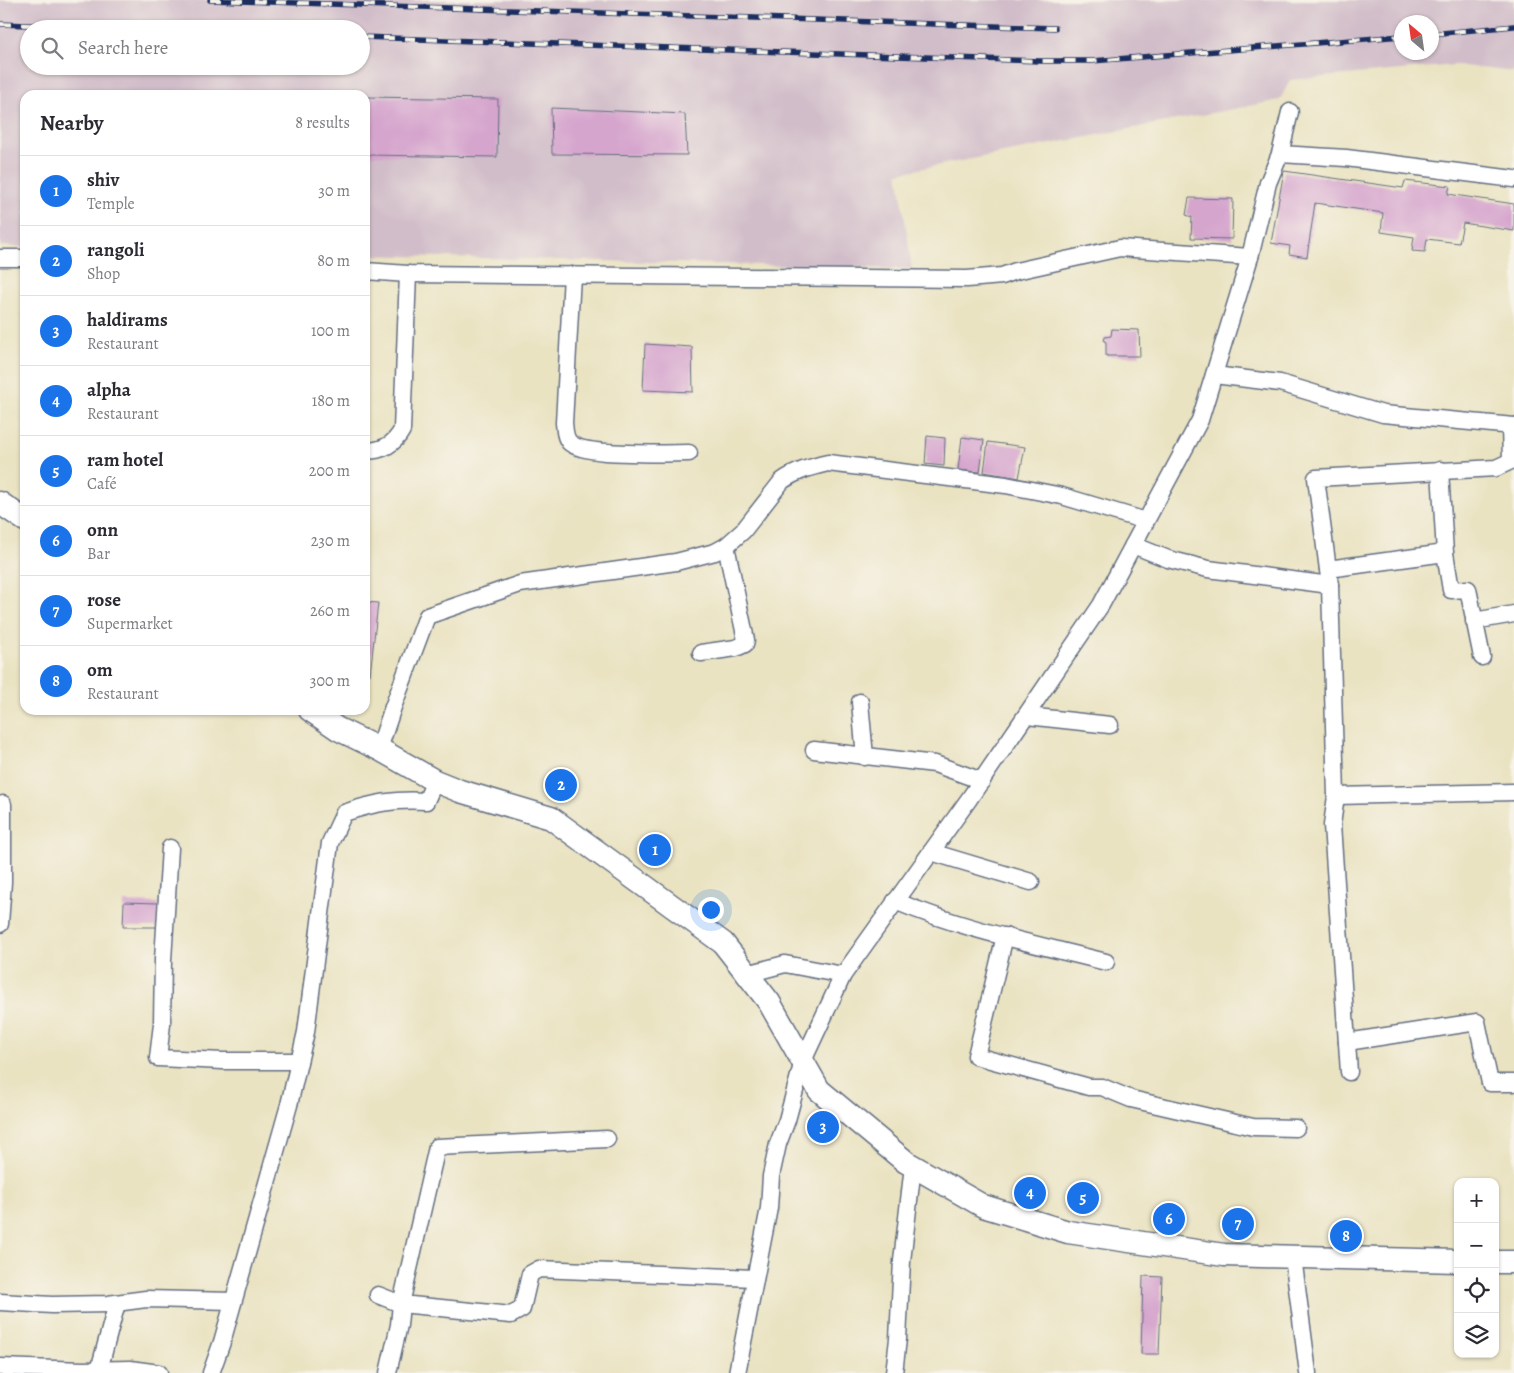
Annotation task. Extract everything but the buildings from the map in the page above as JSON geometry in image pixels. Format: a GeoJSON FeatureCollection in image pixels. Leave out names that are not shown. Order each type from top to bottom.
{"type":"FeatureCollection","features":[{"type":"Feature","properties":{"kind":"main road"},"geometry":{"type":"LineString","coordinates":[[0,503],[20,517]]}},
{"type":"Feature","properties":{"kind":"main road"},"geometry":{"type":"LineString","coordinates":[[317,715],[338,729],[379,749],[436,781],[460,791],[551,818],[723,943],[769,1002],[819,1090],[906,1162],[983,1206],[1068,1232],[1224,1255],[1454,1261]]}},
{"type":"Feature","properties":{"kind":"main road"},"geometry":{"type":"LineString","coordinates":[[1499,1262],[1514,1262]]}},
{"type":"Feature","properties":{"kind":"street"},"geometry":{"type":"LineString","coordinates":[[737,1373],[769,1208],[771,1176],[778,1144],[787,1120],[803,1061],[843,975],[982,781],[1101,605],[1200,420],[1250,257],[1268,183],[1280,154],[1290,112]]}},
{"type":"Feature","properties":{"kind":"street"},"geometry":{"type":"LineString","coordinates":[[1280,154],[1346,158],[1514,180]]}},
{"type":"Feature","properties":{"kind":"street"},"geometry":{"type":"LineString","coordinates":[[370,271],[408,274],[967,279],[1002,276],[1016,271],[1120,248],[1250,257]]}},
{"type":"Feature","properties":{"kind":"street"},"geometry":{"type":"LineString","coordinates":[[0,258],[20,258]]}},
{"type":"Feature","properties":{"kind":"street"},"geometry":{"type":"LineString","coordinates":[[370,450],[382,449],[391,444],[402,430],[408,274]]}},
{"type":"Feature","properties":{"kind":"street"},"geometry":{"type":"LineString","coordinates":[[572,275],[564,423],[568,441],[576,447],[587,450],[689,453]]}},
{"type":"Feature","properties":{"kind":"street"},"geometry":{"type":"LineString","coordinates":[[1214,375],[1280,383],[1383,414],[1512,426],[1511,461],[1496,468],[1316,478],[1329,577],[1336,796],[1332,825],[1349,1072]]}},
{"type":"Feature","properties":{"kind":"street"},"geometry":{"type":"LineString","coordinates":[[379,749],[426,616],[520,584],[676,562],[715,552],[726,546],[743,530],[782,481],[808,467],[828,463],[1006,485],[1062,496],[1146,521]]}},
{"type":"Feature","properties":{"kind":"street"},"geometry":{"type":"LineString","coordinates":[[1440,470],[1445,553],[1451,590],[1468,589],[1482,657]]}},
{"type":"Feature","properties":{"kind":"street"},"geometry":{"type":"LineString","coordinates":[[1133,545],[1168,559],[1208,569],[1329,577],[1445,553]]}},
{"type":"Feature","properties":{"kind":"street"},"geometry":{"type":"LineString","coordinates":[[700,653],[736,648],[745,644],[746,640],[726,546]]}},
{"type":"Feature","properties":{"kind":"street"},"geometry":{"type":"LineString","coordinates":[[1474,621],[1514,614]]}},
{"type":"Feature","properties":{"kind":"street"},"geometry":{"type":"LineString","coordinates":[[860,702],[865,757]]}},
{"type":"Feature","properties":{"kind":"street"},"geometry":{"type":"LineString","coordinates":[[1027,716],[1110,725]]}},
{"type":"Feature","properties":{"kind":"street"},"geometry":{"type":"LineString","coordinates":[[814,750],[935,764],[982,781]]}},
{"type":"Feature","properties":{"kind":"street"},"geometry":{"type":"LineString","coordinates":[[211,1373],[222,1342],[289,1105],[306,1032],[330,843],[344,813],[373,803],[406,800],[426,801],[436,781]]}},
{"type":"Feature","properties":{"kind":"street"},"geometry":{"type":"LineString","coordinates":[[1336,796],[1514,792]]}},
{"type":"Feature","properties":{"kind":"street"},"geometry":{"type":"LineString","coordinates":[[0,924],[3,882],[3,804]]}},
{"type":"Feature","properties":{"kind":"street"},"geometry":{"type":"LineString","coordinates":[[170,848],[163,960],[162,1024],[158,1058],[223,1061],[299,1061]]}},
{"type":"Feature","properties":{"kind":"street"},"geometry":{"type":"LineString","coordinates":[[930,852],[1031,882]]}},
{"type":"Feature","properties":{"kind":"street"},"geometry":{"type":"LineString","coordinates":[[894,902],[926,914],[1106,962]]}},
{"type":"Feature","properties":{"kind":"street"},"geometry":{"type":"LineString","coordinates":[[1005,936],[976,1056],[1088,1087],[1102,1087],[1131,1098],[1253,1128],[1296,1128]]}},
{"type":"Feature","properties":{"kind":"street"},"geometry":{"type":"LineString","coordinates":[[748,974],[784,964],[843,975]]}},
{"type":"Feature","properties":{"kind":"street"},"geometry":{"type":"LineString","coordinates":[[1347,1042],[1477,1022],[1490,1083],[1514,1083]]}},
{"type":"Feature","properties":{"kind":"street"},"geometry":{"type":"LineString","coordinates":[[388,1373],[401,1304],[437,1147],[607,1139]]}},
{"type":"Feature","properties":{"kind":"street"},"geometry":{"type":"LineString","coordinates":[[894,1373],[903,1251],[913,1166]]}},
{"type":"Feature","properties":{"kind":"street"},"geometry":{"type":"LineString","coordinates":[[1293,1257],[1308,1373]]}},
{"type":"Feature","properties":{"kind":"street"},"geometry":{"type":"LineString","coordinates":[[378,1295],[401,1304],[511,1315],[522,1309],[530,1274],[539,1269],[754,1278]]}},
{"type":"Feature","properties":{"kind":"street"},"geometry":{"type":"LineString","coordinates":[[0,1302],[52,1305],[146,1299],[233,1301]]}},
{"type":"Feature","properties":{"kind":"street"},"geometry":{"type":"LineString","coordinates":[[99,1370],[117,1302]]}},
{"type":"Feature","properties":{"kind":"street"},"geometry":{"type":"LineString","coordinates":[[0,1366],[99,1370],[130,1369],[160,1373]]}},
{"type":"Feature","properties":{"kind":"shaded area"},"geometry":{"type":"Polygon","coordinates":[[[0,0],[1514,0],[1514,72],[1455,65],[1290,80],[1280,100],[898,173],[912,269],[370,255],[370,90],[20,90],[20,247],[0,246],[0,0]]]}},
{"type":"Feature","properties":{"kind":"railway"},"geometry":{"type":"LineString","coordinates":[[210,0],[1055,28]]}},
{"type":"Feature","properties":{"kind":"railway"},"geometry":{"type":"LineString","coordinates":[[0,24],[20,25]]}},
{"type":"Feature","properties":{"kind":"railway"},"geometry":{"type":"LineString","coordinates":[[1439,33],[1514,26]]}},
{"type":"Feature","properties":{"kind":"railway"},"geometry":{"type":"LineString","coordinates":[[370,37],[1040,61],[1092,61],[1394,37]]}},
{"type":"Feature","properties":{"kind":"place","name":"rangoli"},"geometry":{"type":"Point","coordinates":[561,785]}},
{"type":"Feature","properties":{"kind":"place","name":"shiv"},"geometry":{"type":"Point","coordinates":[655,850]}},
{"type":"Feature","properties":{"kind":"place","name":"haldirams"},"geometry":{"type":"Point","coordinates":[823,1127]}},
{"type":"Feature","properties":{"kind":"place","name":"alpha"},"geometry":{"type":"Point","coordinates":[1030,1193]}},
{"type":"Feature","properties":{"kind":"place","name":"ram hotel"},"geometry":{"type":"Point","coordinates":[1083,1198]}},
{"type":"Feature","properties":{"kind":"place","name":"onn"},"geometry":{"type":"Point","coordinates":[1169,1219]}},
{"type":"Feature","properties":{"kind":"place","name":"rose"},"geometry":{"type":"Point","coordinates":[1238,1224]}},
{"type":"Feature","properties":{"kind":"place","name":"om"},"geometry":{"type":"Point","coordinates":[1346,1236]}}]}
